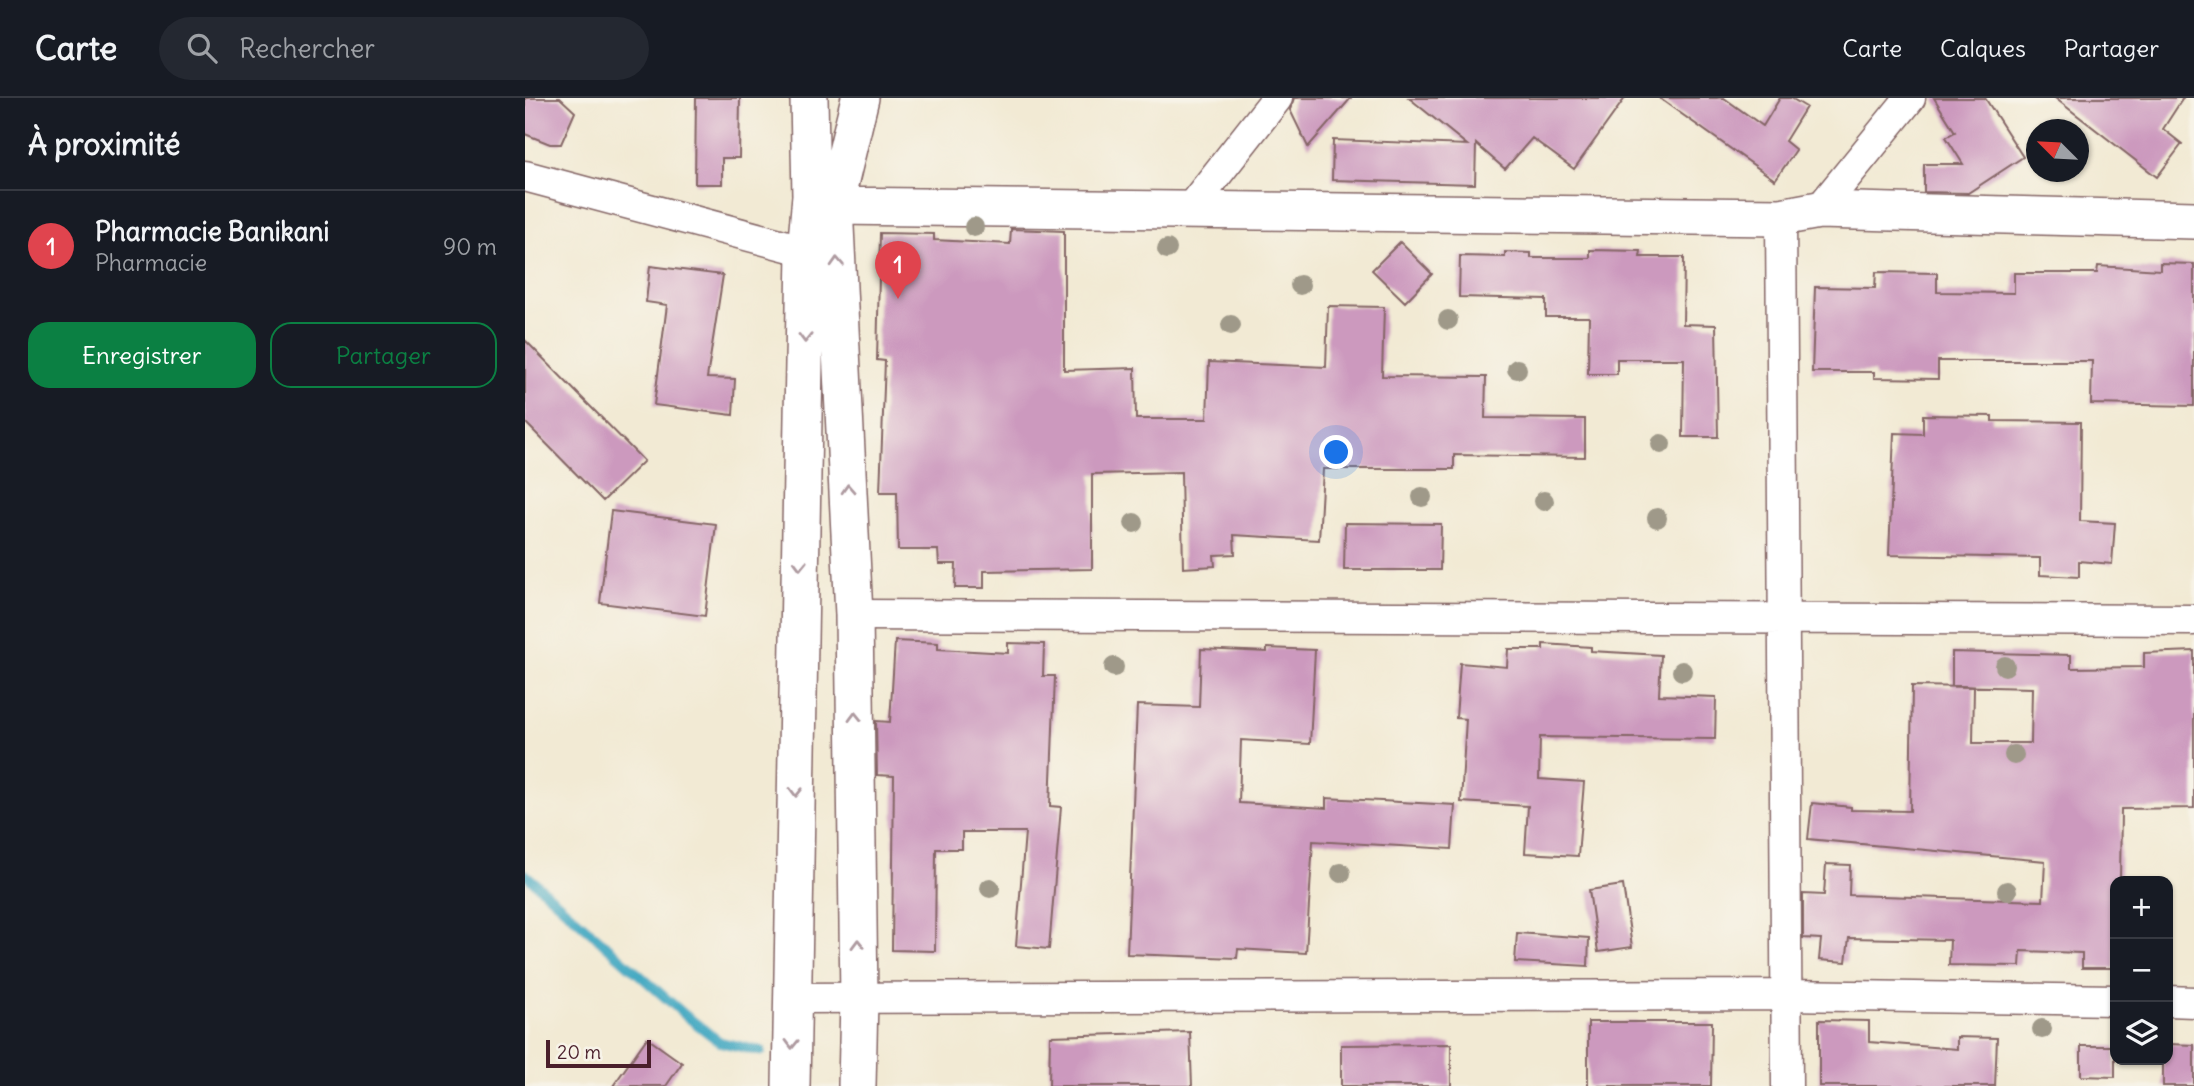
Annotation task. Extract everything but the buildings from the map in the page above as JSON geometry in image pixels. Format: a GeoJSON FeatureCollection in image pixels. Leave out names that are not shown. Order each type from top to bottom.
{"type":"FeatureCollection","features":[{"type":"Feature","properties":{"kind":"street"},"geometry":{"type":"LineString","coordinates":[[809,98],[823,201],[854,615],[859,999],[857,1086]]}},
{"type":"Feature","properties":{"kind":"street"},"geometry":{"type":"LineString","coordinates":[[791,1086],[806,251],[860,98]]}},
{"type":"Feature","properties":{"kind":"street"},"geometry":{"type":"LineString","coordinates":[[1189,210],[1277,98]]}},
{"type":"Feature","properties":{"kind":"street"},"geometry":{"type":"LineString","coordinates":[[1819,211],[1910,98]]}},
{"type":"Feature","properties":{"kind":"street"},"geometry":{"type":"LineString","coordinates":[[525,176],[806,251]]}},
{"type":"Feature","properties":{"kind":"street"},"geometry":{"type":"LineString","coordinates":[[823,201],[1189,210],[1781,217],[1819,211],[2194,220]]}},
{"type":"Feature","properties":{"kind":"street"},"geometry":{"type":"LineString","coordinates":[[1781,217],[1787,1086]]}},
{"type":"Feature","properties":{"kind":"street"},"geometry":{"type":"LineString","coordinates":[[854,615],[2194,620]]}},
{"type":"Feature","properties":{"kind":"street"},"geometry":{"type":"LineString","coordinates":[[792,998],[1787,995],[2110,1000]]}},
{"type":"Feature","properties":{"kind":"street"},"geometry":{"type":"LineString","coordinates":[[2173,1001],[2194,1002]]}},
{"type":"Feature","properties":{"kind":"waterway"},"geometry":{"type":"LineString","coordinates":[[525,874],[685,1015],[720,1042],[761,1051]]}},
{"type":"Feature","properties":{"kind":"place","name":"Pharmacie Banikani"},"geometry":{"type":"Point","coordinates":[898,299]}}]}
